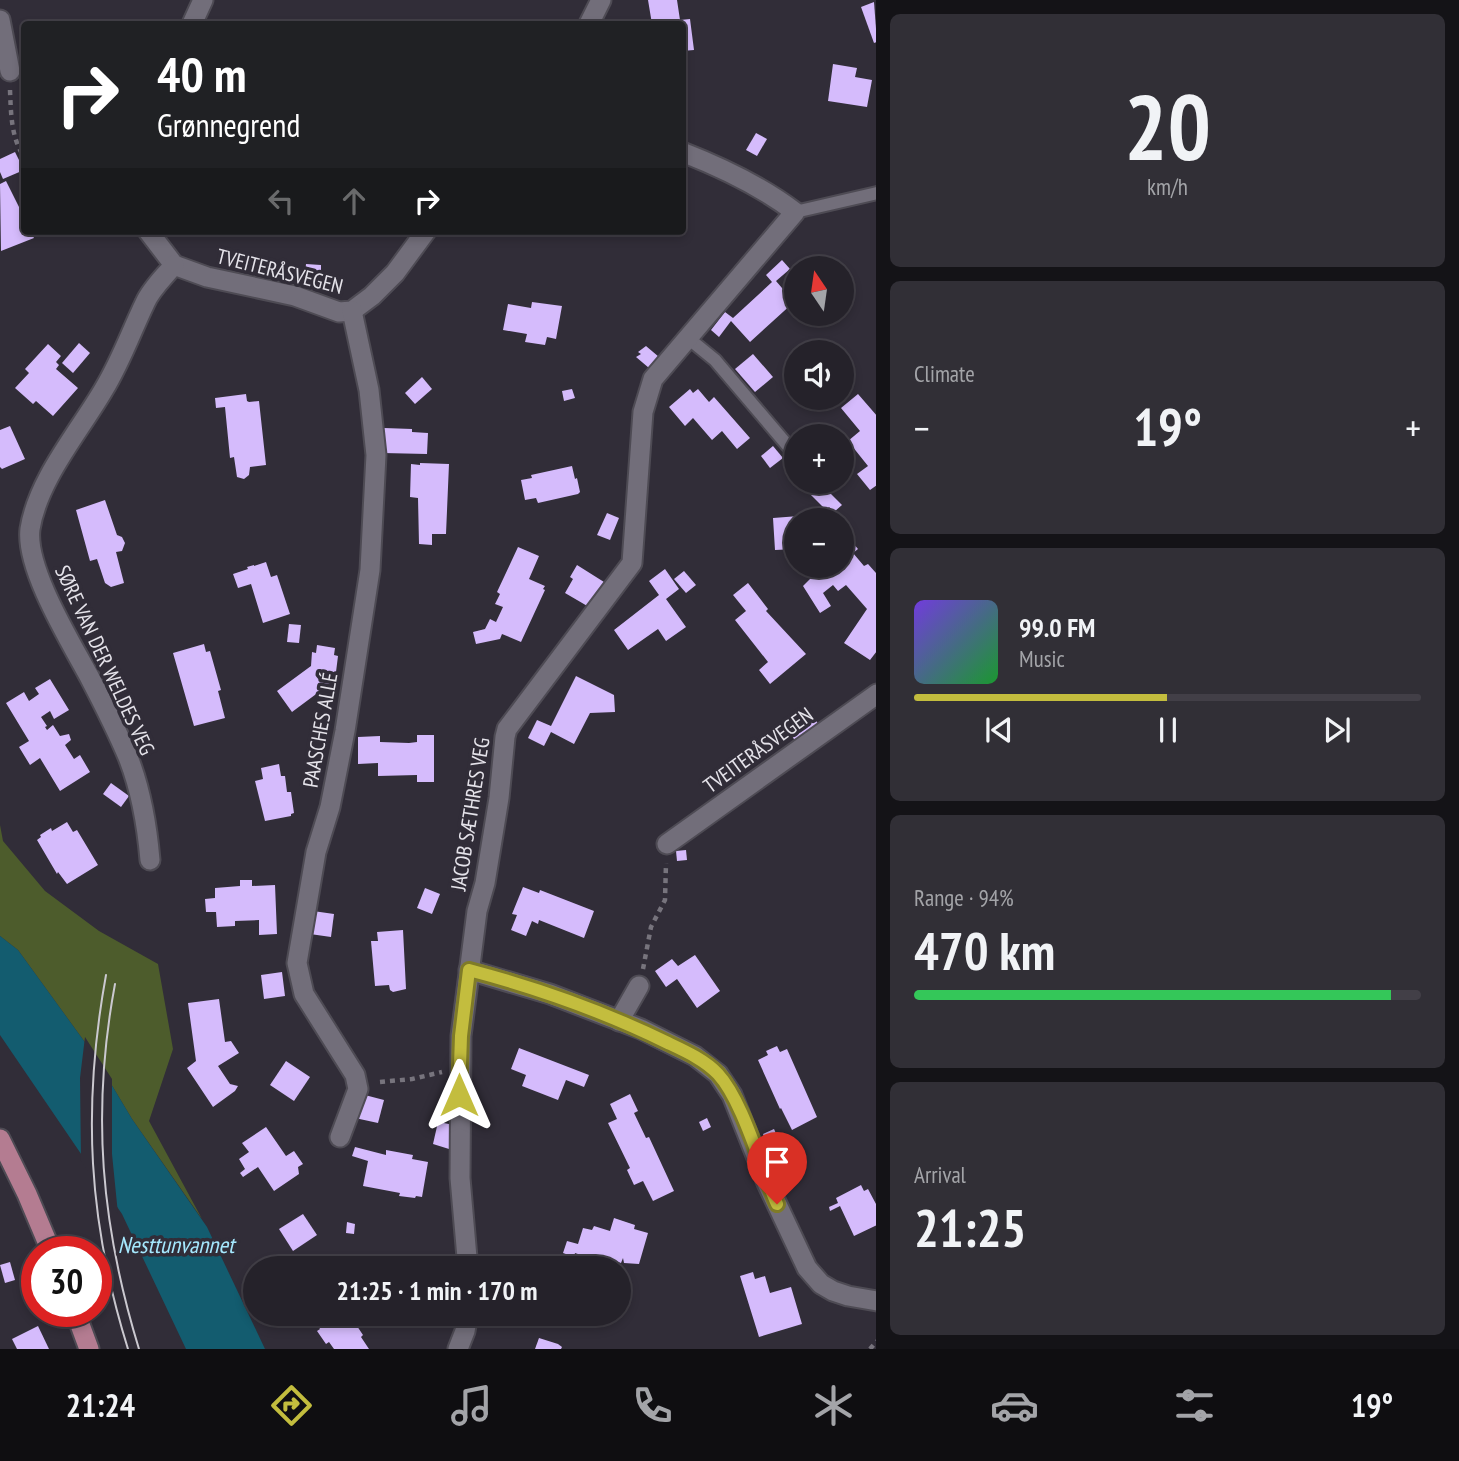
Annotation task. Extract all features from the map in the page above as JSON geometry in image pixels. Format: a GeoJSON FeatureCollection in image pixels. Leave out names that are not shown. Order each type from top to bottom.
{"type":"FeatureCollection","features":[{"type":"Feature","properties":{"kind":"main road"},"geometry":{"type":"LineString","coordinates":[[0,1139],[45,1236]]}},
{"type":"Feature","properties":{"kind":"main road"},"geometry":{"type":"LineString","coordinates":[[81,1327],[89,1349]]}},
{"type":"Feature","properties":{"kind":"street"},"geometry":{"type":"LineString","coordinates":[[192,21],[203,0]]}},
{"type":"Feature","properties":{"kind":"street"},"geometry":{"type":"LineString","coordinates":[[590,21],[601,0]]}},
{"type":"Feature","properties":{"kind":"street"},"geometry":{"type":"LineString","coordinates":[[0,20],[10,71]]}},
{"type":"Feature","properties":{"kind":"street"},"geometry":{"type":"LineString","coordinates":[[686,154],[735,174],[770,193],[795,212]]}},
{"type":"Feature","properties":{"kind":"street","name":"JACOB SÆTHRES VEG"},"geometry":{"type":"LineString","coordinates":[[467,1256],[460,1178],[459,1068],[477,911],[485,883],[499,799],[507,729],[632,563],[643,412],[653,379],[795,212]]}},
{"type":"Feature","properties":{"kind":"street"},"geometry":{"type":"LineString","coordinates":[[151,235],[174,265]]}},
{"type":"Feature","properties":{"kind":"street","name":"TVEITERÅSVEGEN"},"geometry":{"type":"LineString","coordinates":[[174,265],[207,277],[295,296],[339,313],[352,311],[367,301],[395,273],[423,235]]}},
{"type":"Feature","properties":{"kind":"street","name":"SØRE VAN DER WELDES VEG"},"geometry":{"type":"LineString","coordinates":[[150,860],[147,826],[128,758],[64,631],[36,567],[30,531],[35,509],[56,464],[123,356],[145,301],[174,265]]}},
{"type":"Feature","properties":{"kind":"street","name":"PAASCHES ALLÉ"},"geometry":{"type":"LineString","coordinates":[[340,1137],[358,1088],[355,1075],[304,994],[297,963],[316,852],[330,807],[345,731],[370,570],[376,455],[369,390],[352,311]]}},
{"type":"Feature","properties":{"kind":"street","name":"TVEITERÅSVEGEN"},"geometry":{"type":"LineString","coordinates":[[667,844],[876,694]]}},
{"type":"Feature","properties":{"kind":"street"},"geometry":{"type":"LineString","coordinates":[[469,970],[550,994],[619,1021],[695,1056],[718,1074],[732,1095],[767,1183],[807,1268],[833,1291],[876,1301]]}},
{"type":"Feature","properties":{"kind":"street"},"geometry":{"type":"LineString","coordinates":[[619,1021],[639,986]]}},
{"type":"Feature","properties":{"kind":"street"},"geometry":{"type":"LineString","coordinates":[[458,1349],[465,1326]]}},
{"type":"Feature","properties":{"kind":"lane"},"geometry":{"type":"LineString","coordinates":[[795,212],[876,193]]}},
{"type":"Feature","properties":{"kind":"lane"},"geometry":{"type":"LineString","coordinates":[[688,338],[715,360],[784,441]]}},
{"type":"Feature","properties":{"kind":"path"},"geometry":{"type":"LineString","coordinates":[[10,71],[11,121],[21,152]]}},
{"type":"Feature","properties":{"kind":"path"},"geometry":{"type":"LineString","coordinates":[[639,986],[651,928],[664,900],[667,844]]}},
{"type":"Feature","properties":{"kind":"path"},"geometry":{"type":"LineString","coordinates":[[380,1082],[412,1079],[459,1068]]}},
{"type":"Feature","properties":{"kind":"path"},"geometry":{"type":"LineString","coordinates":[[870,1349],[876,1341]]}},
{"type":"Feature","properties":{"kind":"green space"},"geometry":{"type":"Polygon","coordinates":[[[0,825],[3,841],[45,891],[99,931],[158,964],[173,1049],[149,1121],[202,1219],[132,1119],[92,1052],[18,950],[0,936],[0,825]]]}},
{"type":"Feature","properties":{"kind":"water","name":"Nesttunvannet"},"geometry":{"type":"Polygon","coordinates":[[[0,936],[18,950],[92,1052],[132,1119],[207,1227],[243,1303],[243,1326],[254,1326],[265,1349],[186,1349],[122,1214],[0,1035],[0,936]]]}},
{"type":"Feature","properties":{"kind":"pier"},"geometry":{"type":"Polygon","coordinates":[[[85,1037],[112,1079],[112,1154],[118,1214],[81,1161],[80,1078],[85,1037]]]}},
{"type":"Feature","properties":{"kind":"building"},"geometry":{"type":"Polygon","coordinates":[[[648,0],[677,0],[680,20],[690,19],[694,50],[686,51],[686,21],[652,21],[648,0]]]}},
{"type":"Feature","properties":{"kind":"building"},"geometry":{"type":"Polygon","coordinates":[[[874,2],[876,42],[874,43],[861,7],[874,2]]]}},
{"type":"Feature","properties":{"kind":"building"},"geometry":{"type":"Polygon","coordinates":[[[833,64],[857,68],[855,77],[872,80],[867,107],[828,101],[833,64]]]}},
{"type":"Feature","properties":{"kind":"building"},"geometry":{"type":"Polygon","coordinates":[[[756,133],[767,139],[757,156],[746,150],[756,133]]]}},
{"type":"Feature","properties":{"kind":"building"},"geometry":{"type":"Polygon","coordinates":[[[15,152],[21,164],[21,171],[3,179],[0,159],[15,152]]]}},
{"type":"Feature","properties":{"kind":"building"},"geometry":{"type":"Polygon","coordinates":[[[6,181],[21,211],[21,235],[32,235],[34,238],[1,251],[0,184],[6,181]]]}},
{"type":"Feature","properties":{"kind":"building"},"geometry":{"type":"Polygon","coordinates":[[[782,260],[784,262],[784,274],[776,281],[784,290],[784,311],[750,342],[731,321],[719,337],[711,330],[725,312],[733,318],[772,282],[766,275],[782,260]]]}},
{"type":"Feature","properties":{"kind":"building"},"geometry":{"type":"Polygon","coordinates":[[[306,264],[321,265],[321,272],[334,274],[333,290],[308,289],[309,274],[305,274],[306,264]]]}},
{"type":"Feature","properties":{"kind":"building"},"geometry":{"type":"Polygon","coordinates":[[[532,302],[562,306],[556,339],[547,337],[545,345],[525,342],[527,334],[503,330],[508,304],[531,308],[532,302]]]}},
{"type":"Feature","properties":{"kind":"building"},"geometry":{"type":"Polygon","coordinates":[[[79,343],[90,353],[73,373],[62,363],[79,343]]]}},
{"type":"Feature","properties":{"kind":"building"},"geometry":{"type":"Polygon","coordinates":[[[48,344],[61,356],[56,362],[59,365],[56,369],[78,388],[53,416],[36,401],[33,404],[15,388],[29,373],[25,369],[48,344]]]}},
{"type":"Feature","properties":{"kind":"building"},"geometry":{"type":"Polygon","coordinates":[[[646,346],[659,357],[649,368],[636,357],[646,346]]]}},
{"type":"Feature","properties":{"kind":"building"},"geometry":{"type":"Polygon","coordinates":[[[753,354],[773,377],[755,392],[735,369],[753,354]]]}},
{"type":"Feature","properties":{"kind":"building"},"geometry":{"type":"Polygon","coordinates":[[[422,377],[432,389],[415,404],[405,393],[422,377]]]}},
{"type":"Feature","properties":{"kind":"building"},"geometry":{"type":"Polygon","coordinates":[[[572,389],[575,398],[564,401],[562,391],[572,389]]]}},
{"type":"Feature","properties":{"kind":"building"},"geometry":{"type":"Polygon","coordinates":[[[690,389],[693,393],[698,389],[709,402],[714,397],[750,438],[737,449],[722,431],[712,440],[693,418],[685,426],[669,407],[690,389]]]}},
{"type":"Feature","properties":{"kind":"building"},"geometry":{"type":"Polygon","coordinates":[[[246,394],[247,401],[259,401],[266,465],[250,467],[249,475],[244,479],[237,477],[234,457],[230,458],[225,407],[216,408],[215,398],[246,394]]]}},
{"type":"Feature","properties":{"kind":"building"},"geometry":{"type":"Polygon","coordinates":[[[858,394],[876,415],[876,486],[870,490],[857,474],[868,466],[854,448],[854,436],[860,431],[843,410],[854,410],[854,397],[858,394]]]}},
{"type":"Feature","properties":{"kind":"building"},"geometry":{"type":"Polygon","coordinates":[[[10,426],[25,459],[2,469],[0,430],[10,426]]]}},
{"type":"Feature","properties":{"kind":"building"},"geometry":{"type":"Polygon","coordinates":[[[384,428],[412,429],[412,432],[428,433],[427,454],[383,453],[384,428]]]}},
{"type":"Feature","properties":{"kind":"building"},"geometry":{"type":"Polygon","coordinates":[[[773,446],[783,458],[770,468],[761,456],[773,446]]]}},
{"type":"Feature","properties":{"kind":"building"},"geometry":{"type":"Polygon","coordinates":[[[411,464],[449,464],[446,534],[432,534],[432,545],[419,544],[418,498],[410,497],[411,464]]]}},
{"type":"Feature","properties":{"kind":"building"},"geometry":{"type":"Polygon","coordinates":[[[572,466],[580,492],[578,494],[538,503],[536,498],[525,500],[521,480],[532,478],[531,475],[572,466]]]}},
{"type":"Feature","properties":{"kind":"building"},"geometry":{"type":"Polygon","coordinates":[[[810,494],[831,494],[842,505],[839,508],[824,508],[810,494]]]}},
{"type":"Feature","properties":{"kind":"building"},"geometry":{"type":"Polygon","coordinates":[[[105,500],[117,535],[122,537],[125,543],[122,551],[116,552],[124,583],[111,587],[105,583],[97,559],[90,561],[76,510],[105,500]]]}},
{"type":"Feature","properties":{"kind":"building"},"geometry":{"type":"Polygon","coordinates":[[[607,513],[619,518],[610,540],[597,535],[607,513]]]}},
{"type":"Feature","properties":{"kind":"building"},"geometry":{"type":"Polygon","coordinates":[[[784,517],[784,550],[775,550],[773,518],[784,517]]]}},
{"type":"Feature","properties":{"kind":"building"},"geometry":{"type":"Polygon","coordinates":[[[518,547],[539,556],[529,579],[545,586],[545,590],[521,642],[502,634],[500,639],[476,644],[473,632],[485,629],[490,619],[496,622],[503,607],[495,604],[500,594],[497,592],[518,547]]]}},
{"type":"Feature","properties":{"kind":"building"},"geometry":{"type":"Polygon","coordinates":[[[854,554],[864,566],[868,564],[876,573],[876,652],[870,660],[844,643],[867,609],[846,585],[838,591],[833,585],[823,593],[831,606],[820,613],[803,586],[811,578],[854,578],[854,554]]]}},
{"type":"Feature","properties":{"kind":"building"},"geometry":{"type":"Polygon","coordinates":[[[266,562],[271,577],[277,575],[290,614],[263,623],[251,584],[238,588],[233,574],[266,562]]]}},
{"type":"Feature","properties":{"kind":"building"},"geometry":{"type":"Polygon","coordinates":[[[577,565],[604,582],[589,607],[565,593],[577,565]]]}},
{"type":"Feature","properties":{"kind":"building"},"geometry":{"type":"Polygon","coordinates":[[[665,569],[679,589],[666,599],[686,627],[666,641],[658,629],[628,650],[614,630],[659,595],[649,581],[665,569]]]}},
{"type":"Feature","properties":{"kind":"building"},"geometry":{"type":"Polygon","coordinates":[[[684,571],[696,585],[686,593],[674,579],[684,571]]]}},
{"type":"Feature","properties":{"kind":"building"},"geometry":{"type":"Polygon","coordinates":[[[748,583],[768,609],[766,611],[806,654],[770,684],[759,670],[768,662],[735,620],[746,611],[733,595],[748,583]]]}},
{"type":"Feature","properties":{"kind":"building"},"geometry":{"type":"Polygon","coordinates":[[[289,624],[301,625],[299,643],[287,642],[289,624]]]}},
{"type":"Feature","properties":{"kind":"building"},"geometry":{"type":"Polygon","coordinates":[[[204,644],[206,652],[210,651],[221,690],[218,691],[225,718],[194,726],[173,653],[204,644]]]}},
{"type":"Feature","properties":{"kind":"building"},"geometry":{"type":"Polygon","coordinates":[[[317,645],[335,648],[334,655],[338,656],[335,680],[292,712],[277,691],[311,666],[312,652],[316,653],[317,645]]]}},
{"type":"Feature","properties":{"kind":"building"},"geometry":{"type":"Polygon","coordinates":[[[576,676],[614,695],[615,712],[590,713],[574,744],[551,732],[544,746],[528,738],[537,720],[551,726],[576,676]]]}},
{"type":"Feature","properties":{"kind":"building"},"geometry":{"type":"Polygon","coordinates":[[[50,679],[69,710],[54,719],[50,711],[41,717],[47,726],[45,727],[47,730],[53,725],[60,736],[69,734],[71,740],[65,745],[74,759],[80,755],[90,772],[60,791],[40,758],[30,765],[19,747],[29,741],[6,703],[24,692],[29,701],[39,694],[35,688],[50,679]]]}},
{"type":"Feature","properties":{"kind":"building"},"geometry":{"type":"Polygon","coordinates":[[[806,707],[819,725],[796,742],[783,723],[806,707]]]}},
{"type":"Feature","properties":{"kind":"building"},"geometry":{"type":"Polygon","coordinates":[[[417,735],[434,735],[434,782],[417,782],[417,775],[378,776],[378,763],[358,764],[358,737],[380,736],[380,742],[409,743],[417,742],[417,735]]]}},
{"type":"Feature","properties":{"kind":"building"},"geometry":{"type":"Polygon","coordinates":[[[279,764],[281,776],[285,776],[287,792],[291,792],[294,813],[265,821],[255,781],[263,779],[261,768],[279,764]]]}},
{"type":"Feature","properties":{"kind":"building"},"geometry":{"type":"Polygon","coordinates":[[[111,783],[129,796],[121,807],[103,794],[111,783]]]}},
{"type":"Feature","properties":{"kind":"building"},"geometry":{"type":"Polygon","coordinates":[[[67,822],[73,832],[77,830],[98,865],[67,884],[58,872],[57,874],[37,840],[51,828],[52,831],[67,822]]]}},
{"type":"Feature","properties":{"kind":"building"},"geometry":{"type":"Polygon","coordinates":[[[686,850],[687,860],[677,861],[676,851],[686,850]]]}},
{"type":"Feature","properties":{"kind":"building"},"geometry":{"type":"Polygon","coordinates":[[[240,880],[252,880],[252,886],[275,885],[277,934],[259,935],[259,920],[235,921],[235,926],[217,927],[216,912],[206,912],[205,899],[215,898],[215,888],[240,886],[240,880]]]}},
{"type":"Feature","properties":{"kind":"building"},"geometry":{"type":"Polygon","coordinates":[[[523,887],[539,893],[540,890],[594,911],[584,938],[539,920],[538,924],[532,921],[526,936],[511,930],[517,915],[512,914],[523,887]]]}},
{"type":"Feature","properties":{"kind":"building"},"geometry":{"type":"Polygon","coordinates":[[[425,888],[440,894],[432,914],[417,908],[425,888]]]}},
{"type":"Feature","properties":{"kind":"building"},"geometry":{"type":"Polygon","coordinates":[[[313,911],[334,914],[331,937],[310,934],[313,911]]]}},
{"type":"Feature","properties":{"kind":"building"},"geometry":{"type":"Polygon","coordinates":[[[403,930],[406,989],[393,992],[389,985],[375,986],[371,941],[378,941],[377,932],[403,930]]]}},
{"type":"Feature","properties":{"kind":"building"},"geometry":{"type":"Polygon","coordinates":[[[695,955],[720,991],[697,1008],[677,979],[666,987],[655,971],[672,959],[678,966],[695,955]]]}},
{"type":"Feature","properties":{"kind":"building"},"geometry":{"type":"Polygon","coordinates":[[[282,972],[285,996],[264,999],[261,975],[282,972]]]}},
{"type":"Feature","properties":{"kind":"building"},"geometry":{"type":"Polygon","coordinates":[[[219,999],[225,1042],[231,1041],[239,1053],[218,1066],[230,1084],[238,1086],[213,1107],[187,1068],[196,1061],[188,1003],[219,999]]]}},
{"type":"Feature","properties":{"kind":"building"},"geometry":{"type":"Polygon","coordinates":[[[777,1046],[780,1052],[787,1049],[817,1117],[792,1130],[758,1060],[768,1055],[766,1051],[777,1046]]]}},
{"type":"Feature","properties":{"kind":"building"},"geometry":{"type":"Polygon","coordinates":[[[519,1048],[589,1075],[584,1087],[566,1080],[558,1100],[522,1086],[526,1075],[511,1069],[519,1048]]]}},
{"type":"Feature","properties":{"kind":"building"},"geometry":{"type":"Polygon","coordinates":[[[286,1061],[310,1077],[294,1101],[270,1085],[286,1061]]]}},
{"type":"Feature","properties":{"kind":"building"},"geometry":{"type":"Polygon","coordinates":[[[361,1094],[384,1100],[378,1123],[355,1118],[361,1094]]]}},
{"type":"Feature","properties":{"kind":"building"},"geometry":{"type":"Polygon","coordinates":[[[630,1094],[638,1111],[634,1113],[646,1138],[649,1137],[674,1191],[653,1201],[643,1181],[634,1185],[627,1170],[630,1168],[608,1123],[617,1119],[610,1104],[630,1094]]]}},
{"type":"Feature","properties":{"kind":"building"},"geometry":{"type":"Polygon","coordinates":[[[707,1118],[711,1127],[703,1131],[699,1122],[707,1118]]]}},
{"type":"Feature","properties":{"kind":"building"},"geometry":{"type":"Polygon","coordinates":[[[438,1122],[449,1124],[449,1149],[433,1144],[438,1122]]]}},
{"type":"Feature","properties":{"kind":"building"},"geometry":{"type":"Polygon","coordinates":[[[266,1127],[286,1156],[294,1151],[303,1164],[298,1167],[299,1174],[274,1191],[258,1167],[243,1177],[240,1173],[245,1169],[239,1159],[249,1152],[242,1143],[266,1127]]]}},
{"type":"Feature","properties":{"kind":"building"},"geometry":{"type":"Polygon","coordinates":[[[774,1129],[783,1150],[772,1155],[763,1134],[774,1129]]]}},
{"type":"Feature","properties":{"kind":"building"},"geometry":{"type":"Polygon","coordinates":[[[355,1147],[386,1155],[386,1150],[413,1155],[412,1159],[428,1162],[422,1197],[399,1196],[400,1193],[363,1186],[368,1161],[352,1156],[355,1147]]]}},
{"type":"Feature","properties":{"kind":"building"},"geometry":{"type":"Polygon","coordinates":[[[861,1185],[864,1191],[868,1189],[876,1204],[876,1225],[854,1236],[840,1206],[830,1211],[829,1207],[838,1203],[836,1198],[861,1185]]]}},
{"type":"Feature","properties":{"kind":"building"},"geometry":{"type":"Polygon","coordinates":[[[303,1214],[317,1235],[293,1251],[279,1229],[303,1214]]]}},
{"type":"Feature","properties":{"kind":"building"},"geometry":{"type":"Polygon","coordinates":[[[614,1218],[648,1233],[639,1264],[631,1263],[631,1256],[584,1256],[575,1253],[571,1256],[563,1253],[567,1241],[578,1244],[583,1228],[592,1230],[594,1226],[610,1231],[614,1218]]]}},
{"type":"Feature","properties":{"kind":"building"},"geometry":{"type":"Polygon","coordinates":[[[347,1222],[355,1224],[354,1234],[346,1233],[347,1222]]]}},
{"type":"Feature","properties":{"kind":"building"},"geometry":{"type":"Polygon","coordinates":[[[10,1262],[15,1280],[5,1283],[0,1265],[10,1262]]]}},
{"type":"Feature","properties":{"kind":"building"},"geometry":{"type":"Polygon","coordinates":[[[753,1272],[755,1279],[765,1276],[770,1293],[791,1287],[802,1324],[759,1337],[740,1276],[753,1272]]]}},
{"type":"Feature","properties":{"kind":"building"},"geometry":{"type":"Polygon","coordinates":[[[318,1326],[357,1326],[369,1349],[334,1349],[329,1342],[326,1344],[317,1331],[320,1329],[318,1326]]]}},
{"type":"Feature","properties":{"kind":"building"},"geometry":{"type":"Polygon","coordinates":[[[38,1327],[49,1349],[17,1349],[12,1339],[38,1327]]]}},
{"type":"Feature","properties":{"kind":"building"},"geometry":{"type":"Polygon","coordinates":[[[539,1338],[558,1344],[562,1347],[535,1349],[539,1338]]]}},
{"type":"Feature","properties":{"kind":"tram line"},"geometry":{"type":"LineString","coordinates":[[106,975],[94,1071],[93,1164],[104,1255],[128,1349]]}},
{"type":"Feature","properties":{"kind":"tram line"},"geometry":{"type":"LineString","coordinates":[[115,984],[103,1078],[104,1168],[116,1258],[139,1349]]}},
{"type":"Feature","properties":{"kind":"route"},"geometry":{"type":"LineString","coordinates":[[459,1095],[461,1036],[469,970],[550,994],[641,1029],[695,1056],[718,1074],[732,1095],[777,1204]]}}]}
